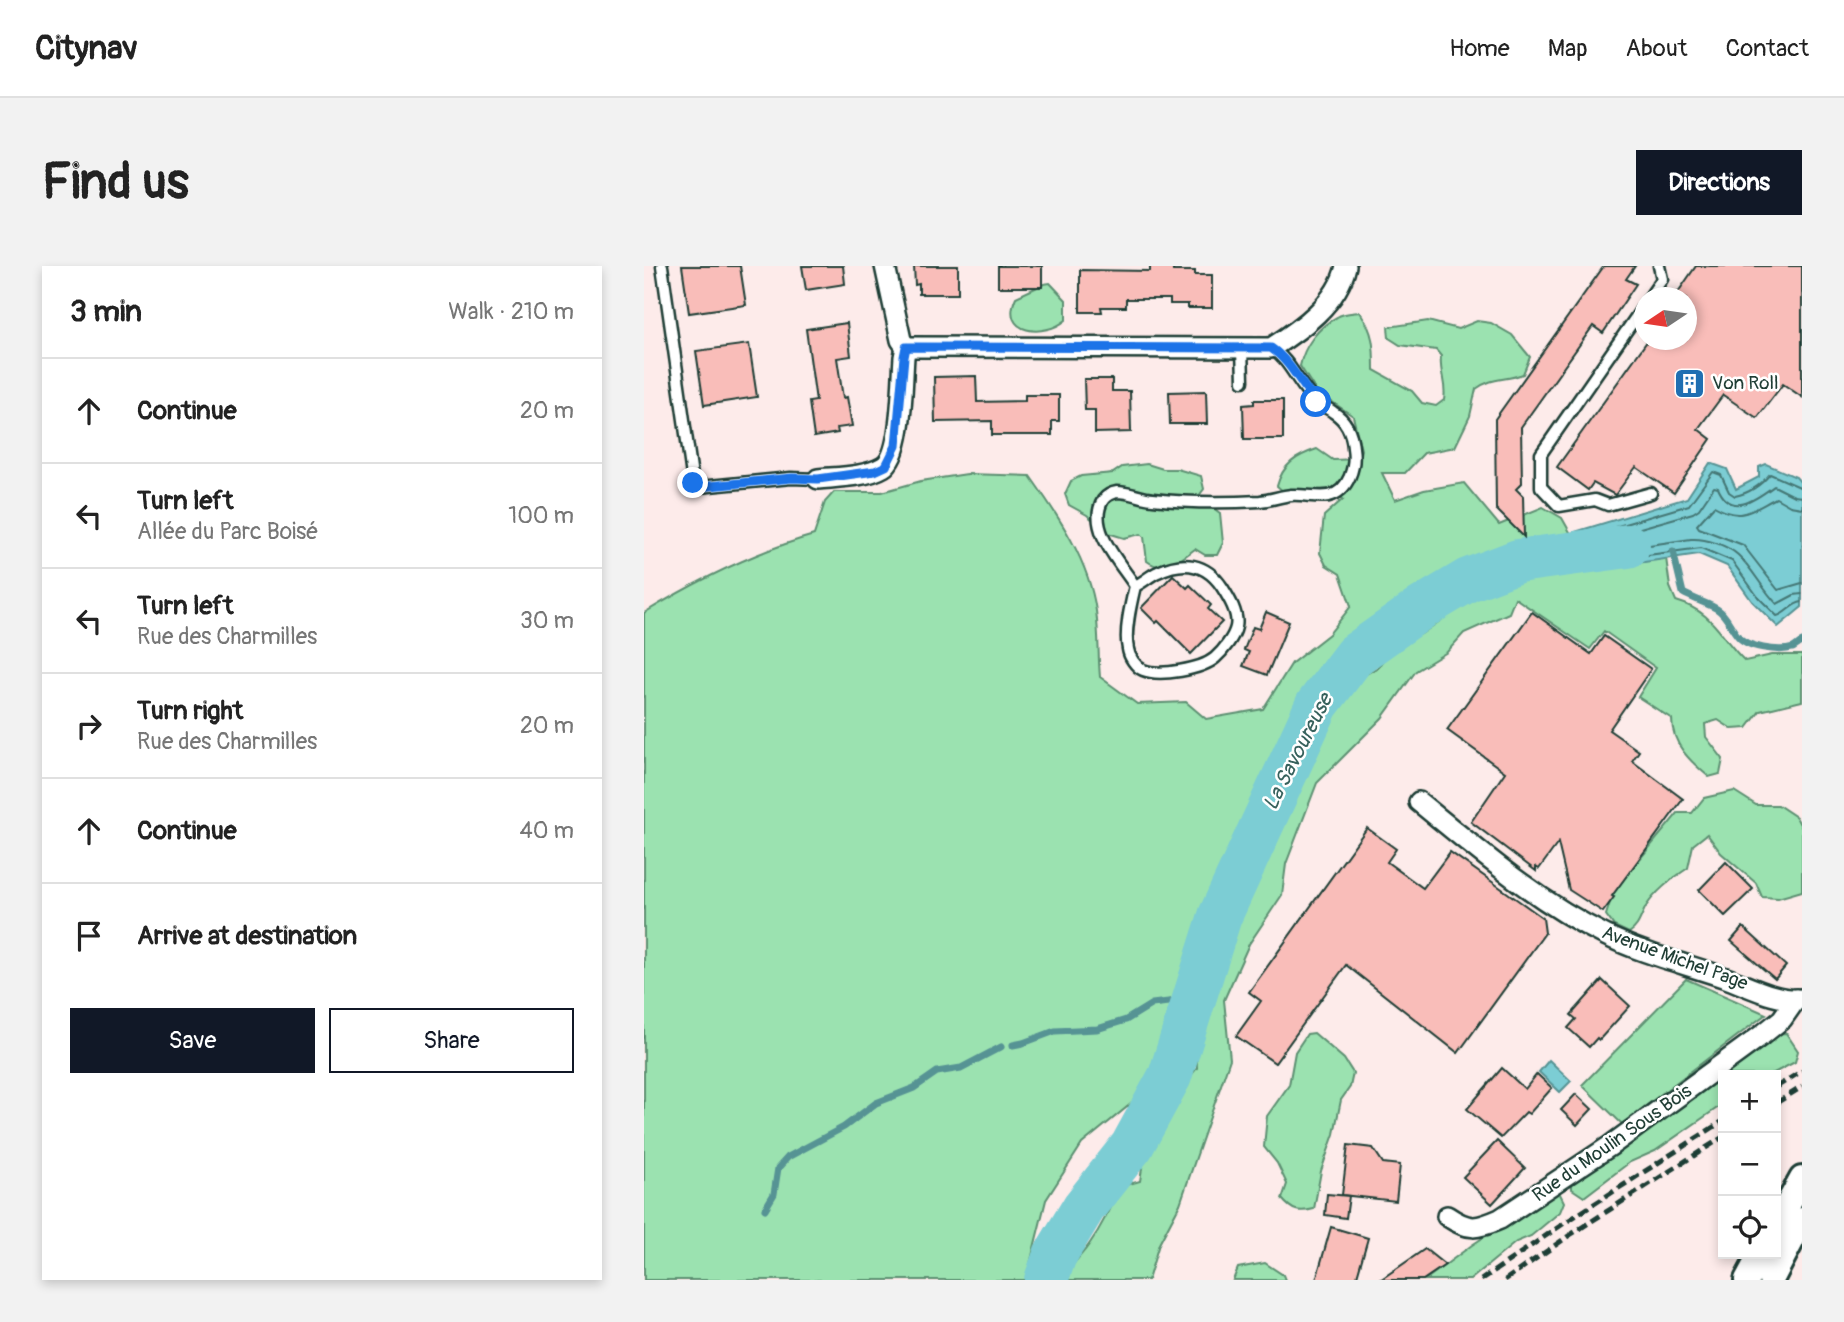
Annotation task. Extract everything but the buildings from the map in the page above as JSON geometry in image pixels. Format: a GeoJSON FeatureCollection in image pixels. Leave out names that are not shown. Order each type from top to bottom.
{"type":"FeatureCollection","features":[{"type":"Feature","properties":{"kind":"street"},"geometry":{"type":"LineString","coordinates":[[818,479],[875,471],[886,466],[896,446],[906,347],[901,340],[885,266]]}},
{"type":"Feature","properties":{"kind":"street"},"geometry":{"type":"LineString","coordinates":[[906,347],[1271,348],[1296,332],[1322,308],[1339,283],[1346,266]]}},
{"type":"Feature","properties":{"kind":"street","name":"Avenue Michel Page"},"geometry":{"type":"LineString","coordinates":[[1419,802],[1508,875],[1605,935],[1655,954],[1799,999]]}},
{"type":"Feature","properties":{"kind":"street","name":"Rue du Moulin Sous Bois"},"geometry":{"type":"LineString","coordinates":[[1447,1216],[1462,1227],[1483,1226],[1500,1219],[1610,1146],[1762,1035],[1782,1019],[1799,999]]}},
{"type":"Feature","properties":{"kind":"street"},"geometry":{"type":"LineString","coordinates":[[1772,1280],[1788,1218],[1802,1179]]}},
{"type":"Feature","properties":{"kind":"street"},"geometry":{"type":"LineString","coordinates":[[1781,1238],[1788,1218]]}},
{"type":"Feature","properties":{"kind":"street"},"geometry":{"type":"LineString","coordinates":[[1747,1280],[1758,1259]]}},
{"type":"Feature","properties":{"kind":"street"},"geometry":{"type":"LineString","coordinates":[[1760,1280],[1770,1259]]}},
{"type":"Feature","properties":{"kind":"lane"},"geometry":{"type":"LineString","coordinates":[[662,266],[693,483],[699,487],[792,478],[818,479]]}},
{"type":"Feature","properties":{"kind":"lane"},"geometry":{"type":"LineString","coordinates":[[1657,287],[1662,279],[1659,266]]}},
{"type":"Feature","properties":{"kind":"lane"},"geometry":{"type":"LineString","coordinates":[[1634,319],[1541,454],[1541,487],[1559,506],[1595,500],[1608,506],[1651,493]]}},
{"type":"Feature","properties":{"kind":"lane"},"geometry":{"type":"LineString","coordinates":[[1242,348],[1243,381]]}},
{"type":"Feature","properties":{"kind":"lane"},"geometry":{"type":"LineString","coordinates":[[1135,586],[1156,573],[1181,564],[1195,565],[1206,570],[1230,598],[1236,615],[1236,627],[1214,659],[1174,673],[1143,670],[1134,662],[1127,649],[1128,615],[1135,586],[1103,537],[1099,525],[1099,511],[1104,499],[1119,492],[1169,500],[1263,500],[1288,495],[1330,496],[1341,490],[1348,480],[1354,453],[1347,426],[1338,415],[1316,402],[1283,356],[1271,348]]}},
{"type":"Feature","properties":{"kind":"green space"},"geometry":{"type":"Polygon","coordinates":[[[1050,283],[1066,300],[1066,320],[1057,326],[1036,331],[1019,326],[1012,310],[1016,297],[1050,283]]]}},
{"type":"Feature","properties":{"kind":"green space"},"geometry":{"type":"Polygon","coordinates":[[[1360,312],[1372,340],[1374,370],[1412,391],[1422,403],[1436,406],[1444,400],[1441,356],[1436,350],[1400,345],[1389,338],[1388,327],[1428,321],[1458,329],[1477,321],[1491,323],[1512,335],[1530,357],[1523,374],[1476,389],[1470,416],[1455,447],[1424,453],[1405,473],[1382,473],[1395,500],[1424,490],[1464,483],[1499,525],[1543,507],[1562,518],[1575,541],[1565,563],[1596,569],[1666,558],[1670,587],[1676,601],[1708,618],[1745,661],[1772,655],[1802,655],[1802,701],[1760,711],[1747,728],[1732,729],[1718,720],[1705,724],[1706,737],[1723,759],[1720,774],[1709,777],[1689,759],[1679,745],[1672,719],[1638,697],[1656,668],[1604,631],[1590,649],[1515,598],[1509,613],[1464,633],[1447,652],[1416,671],[1382,718],[1317,783],[1286,864],[1282,895],[1249,944],[1224,1000],[1230,1059],[1180,1204],[1159,1244],[1148,1280],[1064,1280],[1098,1230],[1119,1187],[1140,1181],[1145,1149],[1197,1068],[1196,1032],[1201,1002],[1213,986],[1230,933],[1251,882],[1330,713],[1358,679],[1378,667],[1395,644],[1421,634],[1511,572],[1538,572],[1548,565],[1513,555],[1481,565],[1449,601],[1418,617],[1375,623],[1341,650],[1322,676],[1298,720],[1211,908],[1160,1055],[1138,1098],[1082,1144],[1046,1200],[1026,1280],[644,1280],[644,613],[726,568],[814,535],[825,502],[834,492],[882,492],[921,481],[967,474],[1030,476],[1062,524],[1087,575],[1096,611],[1100,677],[1137,704],[1186,702],[1206,719],[1263,709],[1292,663],[1329,634],[1351,606],[1340,574],[1326,565],[1320,553],[1324,516],[1343,499],[1328,489],[1284,492],[1277,486],[1291,462],[1317,449],[1333,460],[1358,459],[1361,450],[1353,416],[1316,391],[1300,366],[1308,344],[1324,326],[1339,316],[1360,312]]]}},
{"type":"Feature","properties":{"kind":"green space"},"geometry":{"type":"Polygon","coordinates":[[[1147,464],[1201,476],[1204,489],[1198,497],[1220,513],[1223,543],[1217,555],[1205,555],[1195,549],[1172,564],[1153,565],[1147,561],[1144,537],[1141,534],[1124,538],[1108,533],[1087,515],[1069,505],[1065,494],[1071,481],[1081,476],[1113,473],[1122,467],[1147,464]]]}},
{"type":"Feature","properties":{"kind":"green space"},"geometry":{"type":"Polygon","coordinates":[[[1734,791],[1756,805],[1778,805],[1796,817],[1802,828],[1802,891],[1778,898],[1762,897],[1756,883],[1721,853],[1707,834],[1693,845],[1688,868],[1656,894],[1633,930],[1629,933],[1614,926],[1606,915],[1614,890],[1678,813],[1692,813],[1704,798],[1734,791]]]}},
{"type":"Feature","properties":{"kind":"green space"},"geometry":{"type":"Polygon","coordinates":[[[1686,979],[1766,1014],[1622,1124],[1582,1085],[1686,979]]]}},
{"type":"Feature","properties":{"kind":"green space"},"geometry":{"type":"Polygon","coordinates":[[[1314,1033],[1344,1059],[1353,1073],[1350,1087],[1341,1100],[1334,1134],[1321,1171],[1314,1209],[1300,1211],[1282,1199],[1287,1184],[1277,1163],[1264,1147],[1267,1116],[1289,1085],[1295,1052],[1307,1034],[1314,1033]]]}},
{"type":"Feature","properties":{"kind":"green space"},"geometry":{"type":"Polygon","coordinates":[[[1786,1033],[1798,1051],[1795,1062],[1780,1070],[1723,1070],[1774,1034],[1786,1033]]]}},
{"type":"Feature","properties":{"kind":"green space"},"geometry":{"type":"Polygon","coordinates":[[[1718,1074],[1718,1107],[1655,1151],[1630,1162],[1584,1197],[1572,1189],[1572,1179],[1636,1121],[1700,1093],[1718,1074]]]}},
{"type":"Feature","properties":{"kind":"green space"},"geometry":{"type":"Polygon","coordinates":[[[1551,1193],[1560,1194],[1564,1202],[1560,1212],[1531,1236],[1516,1242],[1470,1280],[1425,1280],[1472,1245],[1551,1193]]]}},
{"type":"Feature","properties":{"kind":"green space"},"geometry":{"type":"Polygon","coordinates":[[[1265,1263],[1283,1275],[1285,1280],[1233,1280],[1238,1268],[1265,1263]]]}},
{"type":"Feature","properties":{"kind":"water"},"geometry":{"type":"Polygon","coordinates":[[[1710,463],[1727,469],[1736,489],[1759,477],[1759,467],[1766,464],[1796,477],[1802,484],[1802,607],[1778,627],[1752,601],[1727,566],[1699,554],[1596,569],[1564,570],[1575,541],[1571,533],[1687,498],[1710,463]]]}},
{"type":"Feature","properties":{"kind":"water"},"geometry":{"type":"Polygon","coordinates":[[[1549,1060],[1571,1081],[1560,1092],[1539,1072],[1549,1060]]]}},
{"type":"Feature","properties":{"kind":"waterway","name":"La Savoureuse"},"geometry":{"type":"LineString","coordinates":[[1046,1280],[1055,1255],[1084,1207],[1132,1146],[1170,1076],[1220,916],[1317,705],[1355,655],[1423,607],[1468,580],[1518,561],[1628,546]]}},
{"type":"Feature","properties":{"kind":"waterway"},"geometry":{"type":"LineString","coordinates":[[1673,551],[1683,593],[1720,612],[1741,639],[1755,646],[1780,649],[1793,648],[1802,642]]}},
{"type":"Feature","properties":{"kind":"waterway"},"geometry":{"type":"LineString","coordinates":[[1013,1045],[1055,1031],[1097,1029],[1126,1020],[1152,1004],[1193,999]]}},
{"type":"Feature","properties":{"kind":"waterway"},"geometry":{"type":"LineString","coordinates":[[765,1209],[774,1194],[778,1168],[788,1157],[844,1127],[876,1103],[914,1088],[937,1072],[961,1068],[1001,1047]]}},
{"type":"Feature","properties":{"kind":"railway"},"geometry":{"type":"LineString","coordinates":[[1781,1084],[1802,1071]]}},
{"type":"Feature","properties":{"kind":"railway"},"geometry":{"type":"LineString","coordinates":[[1781,1100],[1802,1087]]}},
{"type":"Feature","properties":{"kind":"railway"},"geometry":{"type":"LineString","coordinates":[[1481,1280],[1718,1124]]}},
{"type":"Feature","properties":{"kind":"railway"},"geometry":{"type":"LineString","coordinates":[[1505,1280],[1718,1140]]}},
{"type":"Feature","properties":{"kind":"place","name":"Von Roll"},"geometry":{"type":"Point","coordinates":[1689,383]}},
{"type":"Feature","properties":{"kind":"route"},"geometry":{"type":"LineString","coordinates":[[693,483],[699,487],[792,478],[818,479],[875,471],[886,466],[896,446],[906,347],[1271,348],[1283,356],[1316,402]]}}]}
